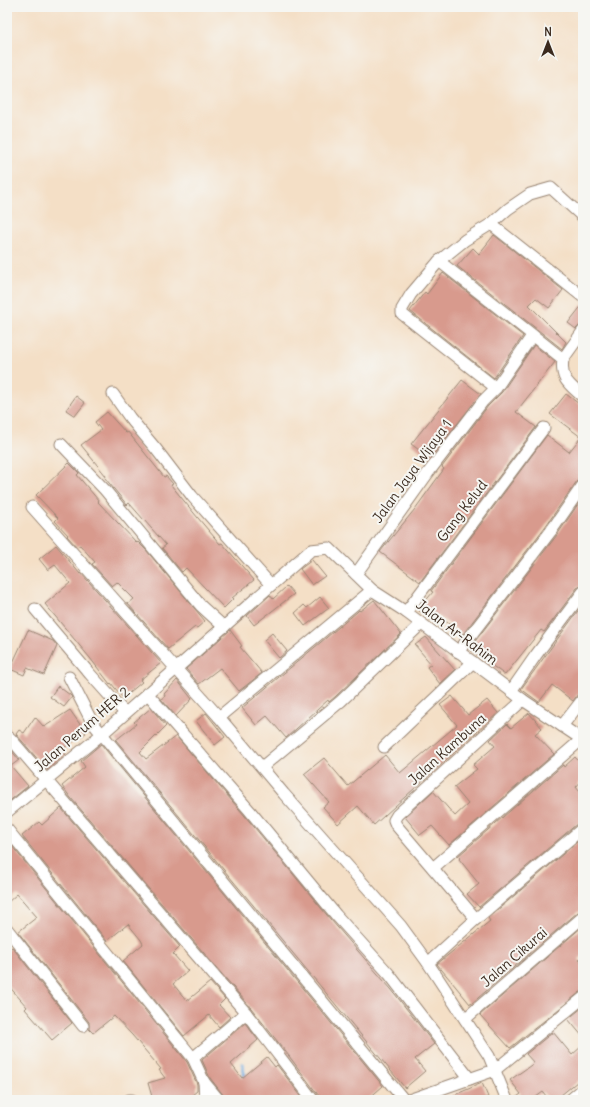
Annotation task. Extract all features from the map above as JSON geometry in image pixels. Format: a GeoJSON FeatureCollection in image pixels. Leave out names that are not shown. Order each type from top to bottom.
{"type":"FeatureCollection","features":[{"type":"Feature","properties":{"kind":"street"},"geometry":{"type":"LineString","coordinates":[[496,388],[402,314],[404,305],[411,294],[439,261],[465,240],[491,224],[508,209],[530,194],[550,188],[583,217]]}},
{"type":"Feature","properties":{"kind":"street"},"geometry":{"type":"LineString","coordinates":[[491,224],[583,297]]}},
{"type":"Feature","properties":{"kind":"street"},"geometry":{"type":"LineString","coordinates":[[439,261],[563,359]]}},
{"type":"Feature","properties":{"kind":"street"},"geometry":{"type":"LineString","coordinates":[[583,331],[563,359],[561,369],[566,381],[583,397]]}},
{"type":"Feature","properties":{"kind":"street","name":"Jalan Jaya Wijaya 1"},"geometry":{"type":"LineString","coordinates":[[356,574],[428,473],[482,401],[496,388],[532,336]]}},
{"type":"Feature","properties":{"kind":"street"},"geometry":{"type":"LineString","coordinates":[[113,394],[130,418],[192,496],[271,586]]}},
{"type":"Feature","properties":{"kind":"street","name":"Gang Kelud"},"geometry":{"type":"LineString","coordinates":[[406,612],[544,428]]}},
{"type":"Feature","properties":{"kind":"street"},"geometry":{"type":"LineString","coordinates":[[61,444],[105,490],[201,606],[224,627]]}},
{"type":"Feature","properties":{"kind":"street"},"geometry":{"type":"LineString","coordinates":[[458,652],[551,531],[583,485]]}},
{"type":"Feature","properties":{"kind":"street"},"geometry":{"type":"LineString","coordinates":[[32,507],[219,717],[401,926],[428,963],[489,1056],[507,1100]]}},
{"type":"Feature","properties":{"kind":"street","name":"Jalan Ar-Rahim"},"geometry":{"type":"LineString","coordinates":[[271,586],[311,550],[329,548],[372,590],[406,612],[523,700],[583,740]]}},
{"type":"Feature","properties":{"kind":"street","name":"Jalan Perum HER 2"},"geometry":{"type":"LineString","coordinates":[[7,812],[102,734],[271,586]]}},
{"type":"Feature","properties":{"kind":"street"},"geometry":{"type":"LineString","coordinates":[[219,717],[372,590]]}},
{"type":"Feature","properties":{"kind":"street"},"geometry":{"type":"LineString","coordinates":[[511,691],[583,592]]}},
{"type":"Feature","properties":{"kind":"street"},"geometry":{"type":"LineString","coordinates":[[35,609],[125,713]]}},
{"type":"Feature","properties":{"kind":"street"},"geometry":{"type":"LineString","coordinates":[[262,767],[341,701],[422,624]]}},
{"type":"Feature","properties":{"kind":"street"},"geometry":{"type":"LineString","coordinates":[[384,748],[472,662]]}},
{"type":"Feature","properties":{"kind":"street"},"geometry":{"type":"LineString","coordinates":[[77,691],[90,674]]}},
{"type":"Feature","properties":{"kind":"street"},"geometry":{"type":"LineString","coordinates":[[69,677],[92,722],[404,1100]]}},
{"type":"Feature","properties":{"kind":"street"},"geometry":{"type":"LineString","coordinates":[[147,693],[389,974],[470,1079]]}},
{"type":"Feature","properties":{"kind":"street"},"geometry":{"type":"LineString","coordinates":[[562,726],[583,699]]}},
{"type":"Feature","properties":{"kind":"street","name":"Jalan Kambuna"},"geometry":{"type":"LineString","coordinates":[[433,868],[396,824],[394,820],[396,815],[523,700]]}},
{"type":"Feature","properties":{"kind":"street"},"geometry":{"type":"LineString","coordinates":[[7,736],[47,780],[246,1013],[312,1100]]}},
{"type":"Feature","properties":{"kind":"street"},"geometry":{"type":"LineString","coordinates":[[476,919],[433,868],[583,740]]}},
{"type":"Feature","properties":{"kind":"street"},"geometry":{"type":"LineString","coordinates":[[428,963],[476,919],[583,828]]}},
{"type":"Feature","properties":{"kind":"street"},"geometry":{"type":"LineString","coordinates":[[7,829],[193,1058],[204,1082],[219,1100]]}},
{"type":"Feature","properties":{"kind":"street","name":"Jalan Cikurai"},"geometry":{"type":"LineString","coordinates":[[465,1019],[583,917]]}},
{"type":"Feature","properties":{"kind":"street"},"geometry":{"type":"LineString","coordinates":[[7,929],[83,1026]]}},
{"type":"Feature","properties":{"kind":"street"},"geometry":{"type":"LineString","coordinates":[[409,1100],[425,1097],[495,1070],[583,998]]}},
{"type":"Feature","properties":{"kind":"street"},"geometry":{"type":"LineString","coordinates":[[193,1058],[246,1013]]}},
{"type":"Feature","properties":{"kind":"street"},"geometry":{"type":"LineString","coordinates":[[204,1082],[205,1100]]}},
{"type":"Feature","properties":{"kind":"building"},"geometry":{"type":"Polygon","coordinates":[[[494,235],[563,290],[549,308],[536,298],[529,305],[566,342],[562,349],[457,266],[473,248],[479,254],[494,235]]]}},
{"type":"Feature","properties":{"kind":"building"},"geometry":{"type":"Polygon","coordinates":[[[443,273],[523,336],[494,378],[410,311],[425,292],[427,294],[443,273]]]}},
{"type":"Feature","properties":{"kind":"building"},"geometry":{"type":"Polygon","coordinates":[[[583,304],[583,324],[576,329],[568,323],[583,304]]]}},
{"type":"Feature","properties":{"kind":"building"},"geometry":{"type":"Polygon","coordinates":[[[534,345],[555,362],[516,412],[536,427],[420,582],[380,552],[415,509],[444,469],[442,467],[488,406],[502,392],[534,345]]]}},
{"type":"Feature","properties":{"kind":"building"},"geometry":{"type":"Polygon","coordinates":[[[462,380],[481,394],[430,458],[411,444],[462,380]]]}},
{"type":"Feature","properties":{"kind":"building"},"geometry":{"type":"Polygon","coordinates":[[[566,394],[583,407],[583,478],[577,481],[545,527],[463,634],[437,615],[432,621],[418,610],[433,592],[431,591],[547,435],[569,452],[581,437],[550,414],[566,394]]]}},
{"type":"Feature","properties":{"kind":"building"},"geometry":{"type":"Polygon","coordinates":[[[76,396],[85,403],[75,416],[66,410],[76,396]]]}},
{"type":"Feature","properties":{"kind":"building"},"geometry":{"type":"Polygon","coordinates":[[[107,412],[126,433],[128,432],[164,477],[166,476],[173,484],[171,485],[220,544],[222,543],[254,580],[232,598],[233,599],[224,608],[186,568],[182,572],[162,548],[166,545],[129,503],[127,505],[81,445],[101,430],[95,422],[107,412]]]}},
{"type":"Feature","properties":{"kind":"building"},"geometry":{"type":"Polygon","coordinates":[[[69,463],[79,473],[77,475],[99,501],[98,502],[137,543],[138,542],[146,550],[205,621],[197,628],[195,627],[168,649],[128,604],[134,599],[117,582],[112,586],[92,564],[95,562],[80,545],[77,547],[67,536],[68,535],[55,521],[58,518],[36,495],[69,463]]]}},
{"type":"Feature","properties":{"kind":"building"},"geometry":{"type":"Polygon","coordinates":[[[583,497],[583,585],[577,588],[544,632],[541,630],[505,675],[469,649],[557,535],[583,497]]]}},
{"type":"Feature","properties":{"kind":"building"},"geometry":{"type":"Polygon","coordinates":[[[56,545],[80,574],[81,573],[161,663],[140,680],[142,682],[123,698],[45,604],[70,583],[55,565],[48,570],[39,559],[56,545]]]}},
{"type":"Feature","properties":{"kind":"building"},"geometry":{"type":"Polygon","coordinates":[[[312,560],[325,576],[312,585],[300,569],[312,560]]]}},
{"type":"Feature","properties":{"kind":"building"},"geometry":{"type":"Polygon","coordinates":[[[287,586],[294,594],[254,625],[247,616],[270,595],[273,599],[287,586]]]}},
{"type":"Feature","properties":{"kind":"building"},"geometry":{"type":"Polygon","coordinates":[[[320,597],[329,608],[305,626],[295,613],[304,605],[307,608],[320,597]]]}},
{"type":"Feature","properties":{"kind":"building"},"geometry":{"type":"Polygon","coordinates":[[[374,600],[401,634],[336,696],[329,702],[328,700],[286,738],[267,716],[256,725],[242,708],[359,610],[360,611],[374,600]]]}},
{"type":"Feature","properties":{"kind":"building"},"geometry":{"type":"Polygon","coordinates":[[[583,604],[583,692],[578,694],[573,701],[552,685],[539,702],[521,689],[583,604]]]}},
{"type":"Feature","properties":{"kind":"building"},"geometry":{"type":"Polygon","coordinates":[[[28,630],[53,641],[57,646],[44,675],[27,668],[24,675],[10,669],[28,630]]]}},
{"type":"Feature","properties":{"kind":"building"},"geometry":{"type":"Polygon","coordinates":[[[230,630],[242,646],[240,647],[262,673],[239,691],[220,668],[199,684],[186,669],[230,630]]]}},
{"type":"Feature","properties":{"kind":"building"},"geometry":{"type":"Polygon","coordinates":[[[272,633],[287,651],[279,658],[264,640],[272,633]]]}},
{"type":"Feature","properties":{"kind":"building"},"geometry":{"type":"Polygon","coordinates":[[[426,637],[455,670],[440,684],[427,667],[431,664],[415,645],[426,637]]]}},
{"type":"Feature","properties":{"kind":"building"},"geometry":{"type":"Polygon","coordinates":[[[177,680],[192,699],[176,716],[161,699],[177,680]]]}},
{"type":"Feature","properties":{"kind":"building"},"geometry":{"type":"Polygon","coordinates":[[[58,686],[72,697],[64,707],[50,697],[58,686]]]}},
{"type":"Feature","properties":{"kind":"building"},"geometry":{"type":"Polygon","coordinates":[[[452,696],[468,715],[487,700],[498,713],[374,825],[358,806],[338,824],[323,807],[329,802],[304,774],[324,758],[348,786],[385,755],[400,773],[457,725],[440,705],[452,696]]]}},
{"type":"Feature","properties":{"kind":"building"},"geometry":{"type":"Polygon","coordinates":[[[151,708],[166,726],[140,752],[146,759],[176,736],[391,989],[434,1044],[415,1059],[425,1071],[405,1088],[116,740],[136,724],[134,722],[151,708]]]}},
{"type":"Feature","properties":{"kind":"building"},"geometry":{"type":"Polygon","coordinates":[[[70,710],[86,733],[62,749],[66,754],[47,770],[16,734],[19,730],[24,733],[35,717],[44,727],[70,710]]]}},
{"type":"Feature","properties":{"kind":"building"},"geometry":{"type":"Polygon","coordinates":[[[206,713],[225,737],[215,745],[196,721],[206,713]]]}},
{"type":"Feature","properties":{"kind":"building"},"geometry":{"type":"Polygon","coordinates":[[[529,713],[542,728],[535,734],[554,754],[449,845],[432,826],[420,835],[405,817],[433,791],[455,816],[468,804],[454,787],[477,769],[473,765],[495,746],[490,740],[507,724],[511,728],[529,713]]]}},
{"type":"Feature","properties":{"kind":"building"},"geometry":{"type":"Polygon","coordinates":[[[101,744],[383,1086],[367,1100],[320,1100],[319,1096],[289,1056],[251,1008],[62,786],[85,767],[81,761],[101,744]]]}},
{"type":"Feature","properties":{"kind":"building"},"geometry":{"type":"Polygon","coordinates":[[[7,745],[19,760],[11,766],[28,786],[7,803],[7,745]]]}},
{"type":"Feature","properties":{"kind":"building"},"geometry":{"type":"Polygon","coordinates":[[[575,757],[583,766],[583,779],[576,787],[583,796],[583,821],[578,823],[479,907],[467,894],[479,884],[458,856],[563,765],[564,767],[575,757]]]}},
{"type":"Feature","properties":{"kind":"building"},"geometry":{"type":"Polygon","coordinates":[[[61,808],[180,947],[173,954],[188,971],[173,984],[187,1001],[210,982],[225,999],[219,1005],[230,1017],[219,1027],[209,1015],[184,1036],[123,961],[143,944],[141,940],[128,924],[107,941],[22,836],[39,822],[42,825],[61,808]]]}},
{"type":"Feature","properties":{"kind":"building"},"geometry":{"type":"Polygon","coordinates":[[[583,837],[583,910],[578,912],[470,1004],[437,964],[490,921],[488,918],[583,837]]]}},
{"type":"Feature","properties":{"kind":"building"},"geometry":{"type":"Polygon","coordinates":[[[7,840],[187,1062],[197,1084],[197,1091],[186,1100],[153,1100],[148,1083],[165,1078],[159,1070],[161,1069],[114,1016],[93,1033],[89,1029],[89,1022],[18,932],[37,917],[17,894],[7,903],[7,840]]]}},
{"type":"Feature","properties":{"kind":"building"},"geometry":{"type":"Polygon","coordinates":[[[583,926],[583,956],[579,959],[583,964],[583,991],[510,1048],[480,1015],[583,926]]]}},
{"type":"Feature","properties":{"kind":"building"},"geometry":{"type":"Polygon","coordinates":[[[12,947],[72,1023],[52,1040],[25,1009],[27,1007],[7,984],[7,951],[12,947]]]}},
{"type":"Feature","properties":{"kind":"building"},"geometry":{"type":"Polygon","coordinates":[[[583,1007],[583,1037],[568,1019],[583,1007]]]}},
{"type":"Feature","properties":{"kind":"building"},"geometry":{"type":"Polygon","coordinates":[[[245,1023],[258,1040],[231,1064],[242,1078],[267,1057],[275,1067],[277,1065],[304,1100],[226,1100],[210,1078],[202,1060],[245,1023]]]}},
{"type":"Feature","properties":{"kind":"building"},"geometry":{"type":"Polygon","coordinates":[[[553,1032],[572,1055],[583,1045],[583,1077],[555,1100],[549,1100],[543,1092],[532,1100],[514,1100],[521,1094],[510,1080],[534,1063],[526,1054],[553,1032]]]}},
{"type":"Feature","properties":{"kind":"building"},"geometry":{"type":"Polygon","coordinates":[[[482,1083],[488,1097],[481,1100],[443,1100],[482,1083]]]}},
{"type":"Feature","properties":{"kind":"waterway"},"geometry":{"type":"LineString","coordinates":[[243,1064],[246,1079]]}}]}
